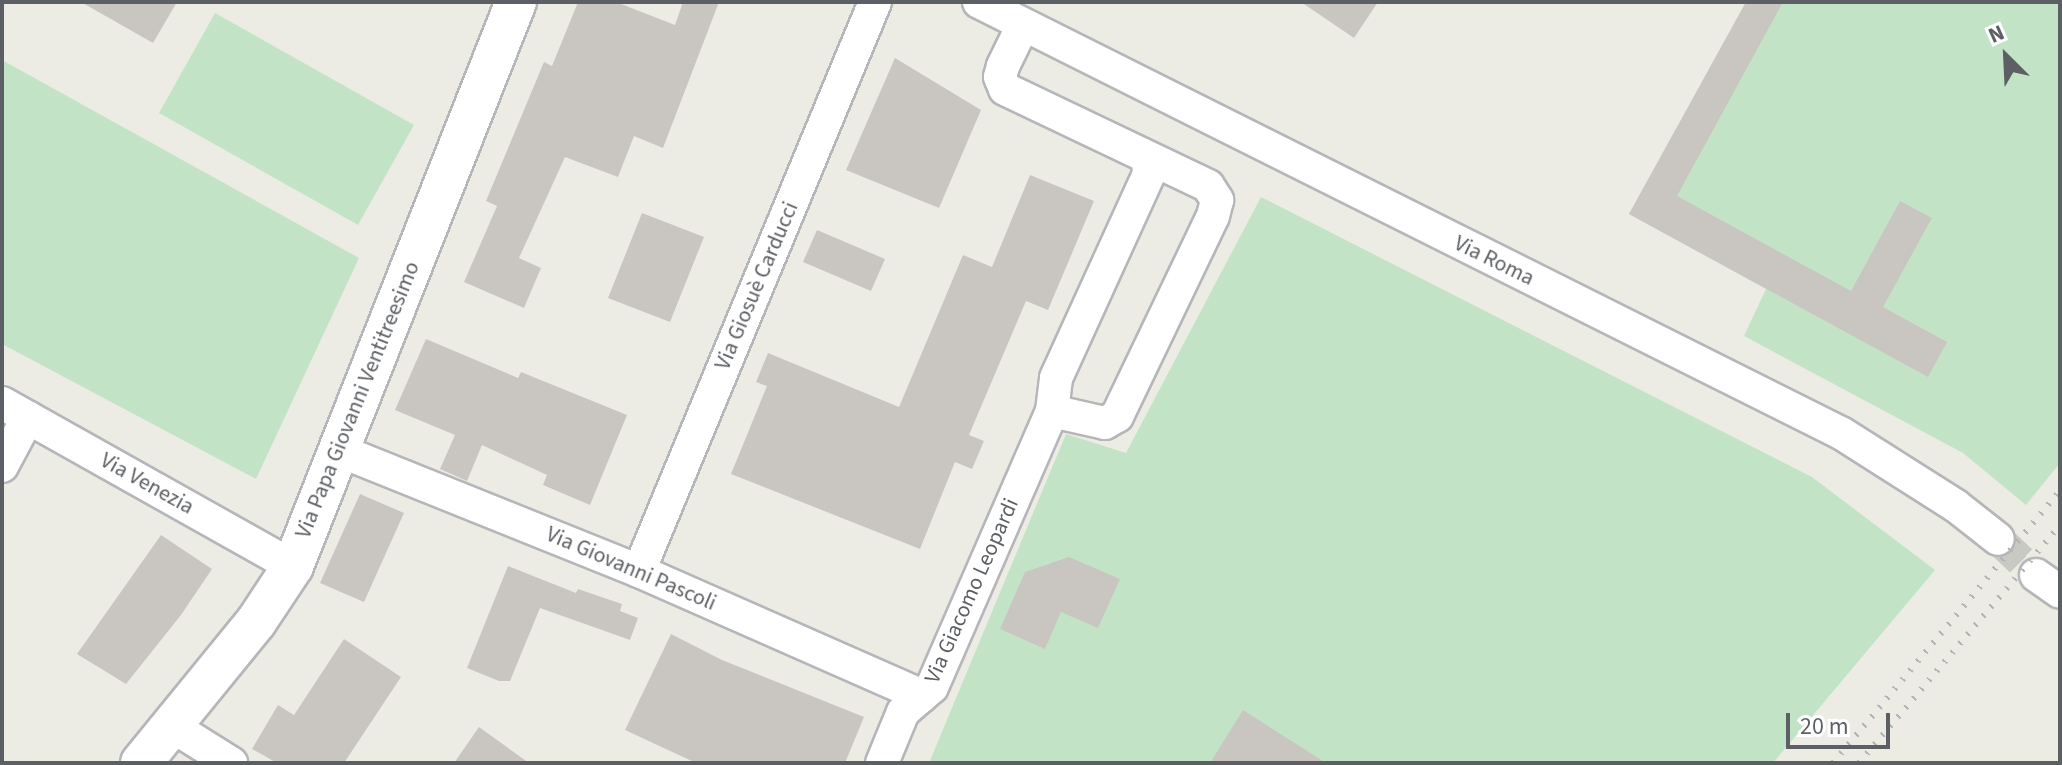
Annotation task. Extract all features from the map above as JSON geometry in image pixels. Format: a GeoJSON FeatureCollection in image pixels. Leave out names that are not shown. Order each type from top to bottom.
{"type":"FeatureCollection","features":[{"type":"Feature","properties":{"kind":"street","name":"Via Papa Giovanni Ventitreesimo"},"geometry":{"type":"LineString","coordinates":[[141,763],[256,622],[293,566],[516,2]]}},
{"type":"Feature","properties":{"kind":"street","name":"Via Giosuè Carducci"},"geometry":{"type":"LineString","coordinates":[[639,571],[875,2]]}},
{"type":"Feature","properties":{"kind":"street","name":"Via Roma"},"geometry":{"type":"LineString","coordinates":[[979,2],[1022,27],[1841,433],[1956,506],[1998,539]]}},
{"type":"Feature","properties":{"kind":"street"},"geometry":{"type":"LineString","coordinates":[[1022,27],[1003,66],[1000,77],[1005,89],[1208,186],[1217,200],[1213,216],[1117,416],[1105,423],[1052,411]]}},
{"type":"Feature","properties":{"kind":"street","name":"Via Giacomo Leopardi"},"geometry":{"type":"LineString","coordinates":[[882,763],[903,712],[932,687],[1052,411],[1056,378],[1149,174],[1148,158]]}},
{"type":"Feature","properties":{"kind":"street"},"geometry":{"type":"LineString","coordinates":[[2,466],[15,410]]}},
{"type":"Feature","properties":{"kind":"street","name":"Via Venezia"},"geometry":{"type":"LineString","coordinates":[[15,410],[293,566]]}},
{"type":"Feature","properties":{"kind":"street","name":"Via Giovanni Pascoli"},"geometry":{"type":"LineString","coordinates":[[338,450],[639,571],[922,696]]}},
{"type":"Feature","properties":{"kind":"street"},"geometry":{"type":"LineString","coordinates":[[172,726],[231,763]]}},
{"type":"Feature","properties":{"kind":"green space"},"geometry":{"type":"Polygon","coordinates":[[[1746,2],[2060,2],[2060,463],[2026,505],[1963,453],[1744,336],[1766,289],[1629,214],[1746,2]]]}},
{"type":"Feature","properties":{"kind":"green space"},"geometry":{"type":"Polygon","coordinates":[[[215,13],[414,125],[358,225],[159,113],[215,13]]]}},
{"type":"Feature","properties":{"kind":"green space"},"geometry":{"type":"Polygon","coordinates":[[[2,60],[359,258],[256,479],[2,344],[2,60]]]}},
{"type":"Feature","properties":{"kind":"green space"},"geometry":{"type":"Polygon","coordinates":[[[1261,197],[1812,477],[1935,570],[1773,763],[929,763],[1066,434],[1126,453],[1261,197]]]}},
{"type":"Feature","properties":{"kind":"building"},"geometry":{"type":"Polygon","coordinates":[[[81,2],[177,2],[153,43],[81,2]]]}},
{"type":"Feature","properties":{"kind":"building"},"geometry":{"type":"Polygon","coordinates":[[[578,2],[616,2],[675,25],[683,2],[719,2],[663,148],[634,136],[618,177],[565,157],[519,258],[541,268],[524,308],[464,282],[497,206],[486,201],[544,62],[552,66],[578,2]]]}},
{"type":"Feature","properties":{"kind":"building"},"geometry":{"type":"Polygon","coordinates":[[[1301,2],[1378,2],[1354,38],[1301,2]]]}},
{"type":"Feature","properties":{"kind":"building"},"geometry":{"type":"Polygon","coordinates":[[[1746,2],[1783,2],[1677,196],[1851,291],[1900,201],[1932,218],[1883,307],[1947,342],[1928,377],[1629,214],[1746,2]]]}},
{"type":"Feature","properties":{"kind":"building"},"geometry":{"type":"Polygon","coordinates":[[[895,58],[981,110],[939,208],[846,170],[895,58]]]}},
{"type":"Feature","properties":{"kind":"building"},"geometry":{"type":"Polygon","coordinates":[[[1030,175],[1094,201],[1048,310],[1026,301],[969,435],[984,441],[972,469],[955,462],[920,549],[731,474],[767,386],[756,382],[768,353],[899,407],[963,255],[992,267],[1030,175]]]}},
{"type":"Feature","properties":{"kind":"building"},"geometry":{"type":"Polygon","coordinates":[[[642,213],[704,237],[670,322],[608,298],[642,213]]]}},
{"type":"Feature","properties":{"kind":"building"},"geometry":{"type":"Polygon","coordinates":[[[817,230],[885,259],[871,291],[803,262],[817,230]]]}},
{"type":"Feature","properties":{"kind":"building"},"geometry":{"type":"Polygon","coordinates":[[[426,339],[518,378],[521,372],[627,415],[590,505],[543,485],[547,475],[482,445],[467,481],[440,469],[455,435],[395,410],[426,339]]]}},
{"type":"Feature","properties":{"kind":"building"},"geometry":{"type":"Polygon","coordinates":[[[360,494],[404,513],[364,602],[320,583],[360,494]]]}},
{"type":"Feature","properties":{"kind":"building"},"geometry":{"type":"Polygon","coordinates":[[[161,535],[212,569],[181,615],[126,684],[77,654],[161,535]]]}},
{"type":"Feature","properties":{"kind":"building"},"geometry":{"type":"Polygon","coordinates":[[[1069,557],[1120,579],[1098,628],[1061,612],[1045,649],[1000,629],[1025,572],[1069,557]]]}},
{"type":"Feature","properties":{"kind":"building"},"geometry":{"type":"Polygon","coordinates":[[[508,566],[576,593],[578,589],[622,604],[620,611],[638,618],[630,640],[540,608],[510,681],[499,681],[467,668],[508,566]]]}},
{"type":"Feature","properties":{"kind":"building"},"geometry":{"type":"Polygon","coordinates":[[[671,634],[722,660],[864,717],[845,763],[696,763],[625,730],[671,634]]]}},
{"type":"Feature","properties":{"kind":"building"},"geometry":{"type":"Polygon","coordinates":[[[344,639],[401,677],[344,763],[277,763],[252,749],[278,705],[294,715],[344,639]]]}},
{"type":"Feature","properties":{"kind":"building"},"geometry":{"type":"Polygon","coordinates":[[[1243,710],[1326,763],[1210,763],[1243,710]]]}},
{"type":"Feature","properties":{"kind":"building"},"geometry":{"type":"Polygon","coordinates":[[[479,727],[529,763],[454,763],[479,727]]]}},
{"type":"Feature","properties":{"kind":"tunnel"},"geometry":{"type":"LineString","coordinates":[[1998,539],[2036,575]]}},
{"type":"Feature","properties":{"kind":"railway"},"geometry":{"type":"LineString","coordinates":[[1833,763],[2060,491]]}},
{"type":"Feature","properties":{"kind":"railway"},"geometry":{"type":"LineString","coordinates":[[1859,763],[2060,525]]}}]}
